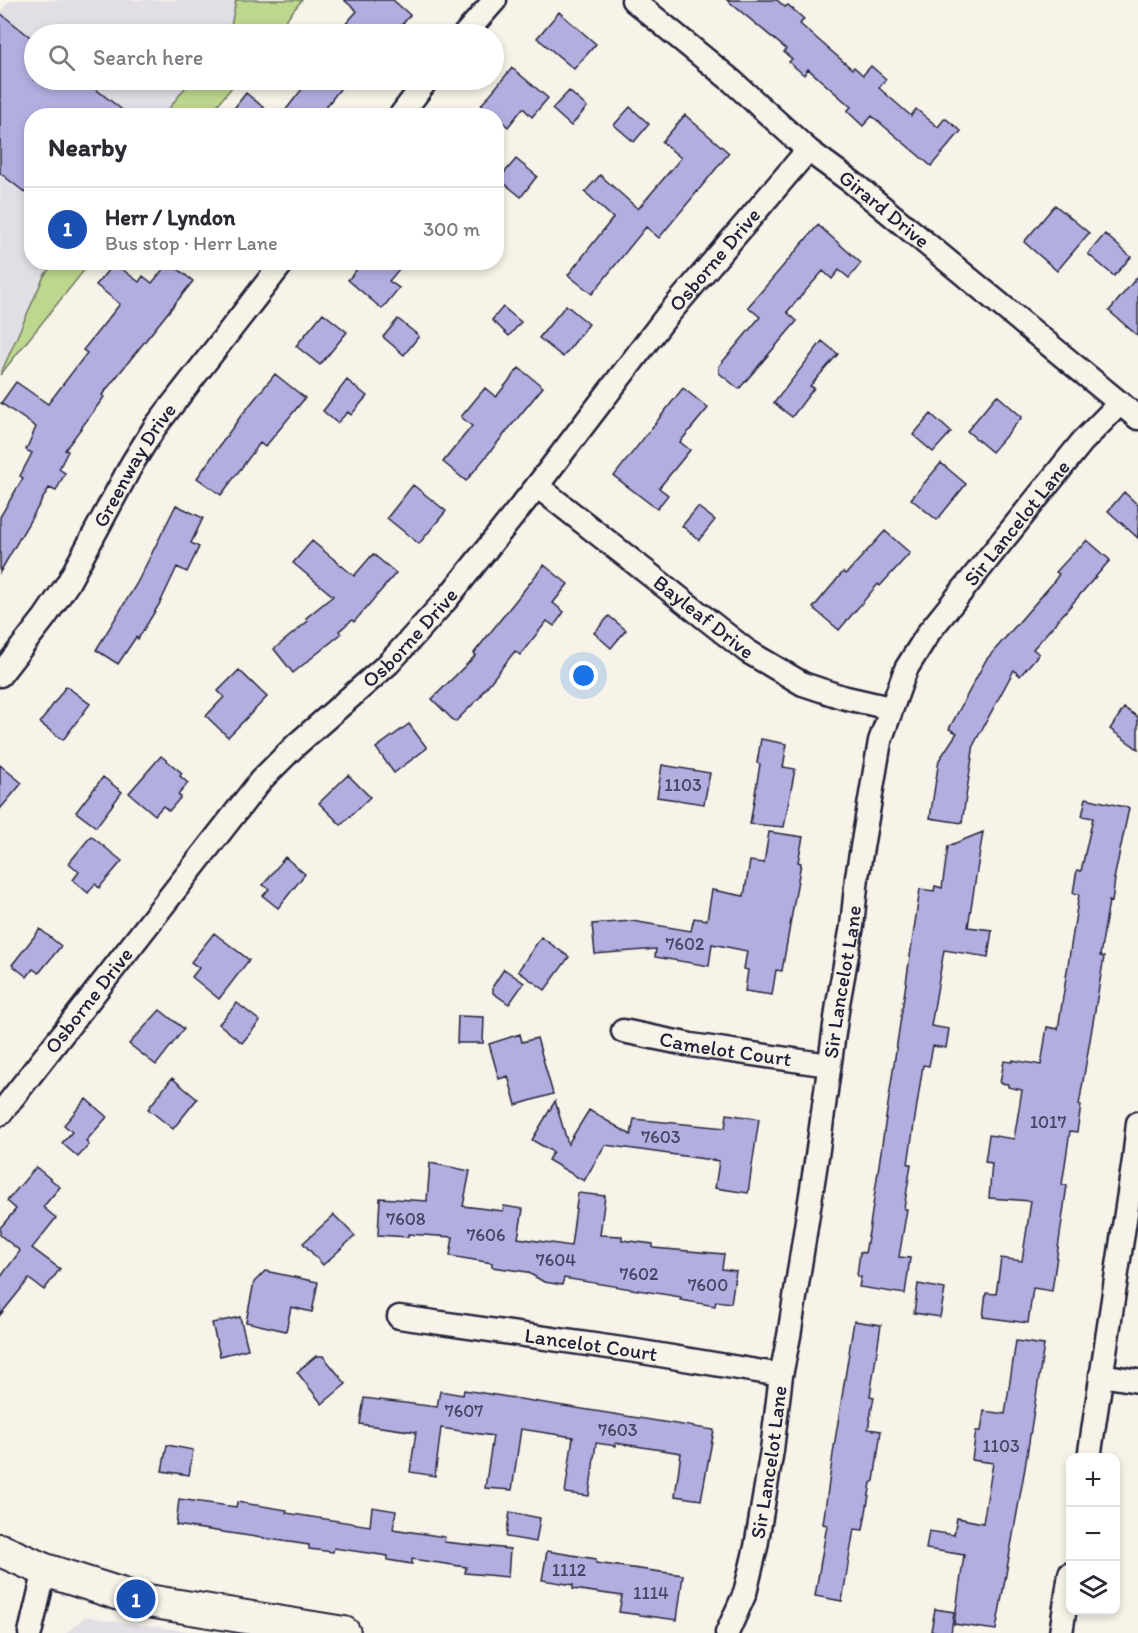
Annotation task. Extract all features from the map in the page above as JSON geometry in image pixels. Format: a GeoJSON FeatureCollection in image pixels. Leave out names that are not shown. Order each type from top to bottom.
{"type":"FeatureCollection","features":[{"type":"Feature","properties":{"kind":"main road"},"geometry":{"type":"LineString","coordinates":[[0,1550],[45,1570],[136,1599],[344,1633]]}},
{"type":"Feature","properties":{"kind":"street"},"geometry":{"type":"LineString","coordinates":[[474,24],[495,0]]}},
{"type":"Feature","properties":{"kind":"street","name":"Girard Drive"},"geometry":{"type":"LineString","coordinates":[[633,0],[732,81],[808,150],[853,183],[1138,418]]}},
{"type":"Feature","properties":{"kind":"street"},"geometry":{"type":"LineString","coordinates":[[406,108],[420,90]]}},
{"type":"Feature","properties":{"kind":"street","name":"Osborne Drive"},"geometry":{"type":"LineString","coordinates":[[0,1114],[261,780],[296,745],[389,663],[446,600],[537,486],[666,317],[808,150]]}},
{"type":"Feature","properties":{"kind":"street","name":"Greenway Drive"},"geometry":{"type":"LineString","coordinates":[[0,675],[68,583],[155,428],[277,270]]}},
{"type":"Feature","properties":{"kind":"street","name":"Sir Lancelot Lane"},"geometry":{"type":"LineString","coordinates":[[728,1633],[745,1593],[756,1547],[878,752],[890,708],[906,669],[929,632],[1082,442],[1120,403]]}},
{"type":"Feature","properties":{"kind":"street","name":"Bayleaf Drive"},"geometry":{"type":"LineString","coordinates":[[537,486],[747,651],[803,684],[842,697],[890,708]]}},
{"type":"Feature","properties":{"kind":"street","name":"Camelot Court"},"geometry":{"type":"LineString","coordinates":[[623,1031],[691,1045],[829,1065]]}},
{"type":"Feature","properties":{"kind":"street"},"geometry":{"type":"LineString","coordinates":[[1090,1453],[1138,1123]]}},
{"type":"Feature","properties":{"kind":"street","name":"Lancelot Court"},"geometry":{"type":"LineString","coordinates":[[399,1317],[444,1322],[517,1336],[636,1351],[781,1375]]}},
{"type":"Feature","properties":{"kind":"street"},"geometry":{"type":"LineString","coordinates":[[1101,1375],[1138,1381]]}},
{"type":"Feature","properties":{"kind":"street"},"geometry":{"type":"LineString","coordinates":[[30,1633],[45,1570]]}},
{"type":"Feature","properties":{"kind":"street"},"geometry":{"type":"LineString","coordinates":[[1061,1633],[1066,1604]]}},
{"type":"Feature","properties":{"kind":"shaded area"},"geometry":{"type":"Polygon","coordinates":[[[14,0],[236,0],[231,24],[24,24],[24,90],[183,90],[169,108],[24,108],[24,270],[49,270],[0,372],[0,12],[8,2],[14,0]]]}},
{"type":"Feature","properties":{"kind":"shaded area"},"geometry":{"type":"Polygon","coordinates":[[[86,1616],[103,1620],[204,1633],[66,1633],[86,1616]]]}},
{"type":"Feature","properties":{"kind":"green space"},"geometry":{"type":"Polygon","coordinates":[[[236,0],[302,0],[282,24],[231,24],[236,0]]]}},
{"type":"Feature","properties":{"kind":"green space"},"geometry":{"type":"Polygon","coordinates":[[[183,90],[230,90],[215,108],[169,108],[183,90]]]}},
{"type":"Feature","properties":{"kind":"green space"},"geometry":{"type":"Polygon","coordinates":[[[49,270],[84,270],[0,375],[49,270]]]}},
{"type":"Feature","properties":{"kind":"building"},"geometry":{"type":"Polygon","coordinates":[[[344,0],[393,0],[410,15],[402,24],[346,24],[357,11],[344,0]]]}},
{"type":"Feature","properties":{"kind":"building"},"geometry":{"type":"Polygon","coordinates":[[[727,0],[777,0],[785,7],[788,5],[804,19],[800,24],[852,69],[854,67],[863,75],[871,66],[886,79],[879,88],[911,116],[916,109],[938,127],[945,118],[961,131],[931,166],[872,116],[863,126],[847,111],[851,107],[808,69],[804,75],[789,62],[792,59],[784,52],[786,49],[727,0]]]}},
{"type":"Feature","properties":{"kind":"building"},"geometry":{"type":"Polygon","coordinates":[[[559,12],[596,44],[574,69],[537,38],[559,12]]]}},
{"type":"Feature","properties":{"kind":"building"},"geometry":{"type":"Polygon","coordinates":[[[0,13],[24,32],[24,90],[97,90],[120,108],[24,108],[24,192],[0,173],[0,13]]]}},
{"type":"Feature","properties":{"kind":"building"},"geometry":{"type":"Polygon","coordinates":[[[512,68],[548,98],[532,117],[523,108],[508,127],[504,123],[504,108],[485,108],[481,105],[494,90],[504,90],[504,78],[512,68]]]}},
{"type":"Feature","properties":{"kind":"building"},"geometry":{"type":"Polygon","coordinates":[[[301,90],[339,90],[325,108],[287,108],[301,90]]]}},
{"type":"Feature","properties":{"kind":"building"},"geometry":{"type":"Polygon","coordinates":[[[569,91],[587,107],[571,126],[552,109],[569,91]]]}},
{"type":"Feature","properties":{"kind":"building"},"geometry":{"type":"Polygon","coordinates":[[[246,93],[264,108],[234,108],[246,93]]]}},
{"type":"Feature","properties":{"kind":"building"},"geometry":{"type":"Polygon","coordinates":[[[630,107],[649,124],[634,142],[614,125],[630,107]]]}},
{"type":"Feature","properties":{"kind":"building"},"geometry":{"type":"Polygon","coordinates":[[[685,115],[729,153],[659,238],[646,227],[592,294],[568,275],[613,218],[585,192],[600,175],[638,209],[681,158],[662,142],[685,115]]]}},
{"type":"Feature","properties":{"kind":"building"},"geometry":{"type":"Polygon","coordinates":[[[516,159],[537,176],[521,197],[504,183],[504,173],[516,159]]]}},
{"type":"Feature","properties":{"kind":"building"},"geometry":{"type":"Polygon","coordinates":[[[1055,205],[1089,233],[1057,271],[1024,242],[1055,205]]]}},
{"type":"Feature","properties":{"kind":"building"},"geometry":{"type":"Polygon","coordinates":[[[818,225],[861,263],[849,278],[839,270],[832,279],[823,271],[787,312],[797,321],[739,389],[719,373],[719,366],[760,317],[748,307],[818,225]]]}},
{"type":"Feature","properties":{"kind":"building"},"geometry":{"type":"Polygon","coordinates":[[[1105,234],[1131,257],[1114,276],[1088,254],[1105,234]]]}},
{"type":"Feature","properties":{"kind":"building"},"geometry":{"type":"Polygon","coordinates":[[[108,270],[123,270],[139,282],[143,276],[152,283],[163,270],[179,270],[193,281],[102,395],[104,397],[65,450],[68,451],[59,469],[65,473],[56,491],[49,488],[0,572],[0,517],[23,478],[20,476],[32,453],[26,450],[36,427],[1,403],[16,382],[48,404],[87,353],[83,350],[120,304],[96,285],[108,270]]]}},
{"type":"Feature","properties":{"kind":"building"},"geometry":{"type":"Polygon","coordinates":[[[356,270],[398,270],[389,281],[399,288],[382,309],[348,280],[356,270]]]}},
{"type":"Feature","properties":{"kind":"building"},"geometry":{"type":"Polygon","coordinates":[[[1138,276],[1138,336],[1109,311],[1138,276]]]}},
{"type":"Feature","properties":{"kind":"building"},"geometry":{"type":"Polygon","coordinates":[[[566,305],[589,324],[563,357],[539,338],[566,305]]]}},
{"type":"Feature","properties":{"kind":"building"},"geometry":{"type":"Polygon","coordinates":[[[503,307],[521,322],[509,336],[492,320],[503,307]]]}},
{"type":"Feature","properties":{"kind":"building"},"geometry":{"type":"Polygon","coordinates":[[[323,313],[347,332],[320,365],[296,346],[323,313]]]}},
{"type":"Feature","properties":{"kind":"building"},"geometry":{"type":"Polygon","coordinates":[[[398,319],[419,336],[404,355],[383,337],[398,319]]]}},
{"type":"Feature","properties":{"kind":"building"},"geometry":{"type":"Polygon","coordinates":[[[822,341],[838,354],[810,386],[814,388],[792,417],[774,403],[822,341]]]}},
{"type":"Feature","properties":{"kind":"building"},"geometry":{"type":"Polygon","coordinates":[[[519,368],[543,387],[466,481],[443,462],[472,426],[461,417],[485,388],[496,397],[519,368]]]}},
{"type":"Feature","properties":{"kind":"building"},"geometry":{"type":"Polygon","coordinates":[[[275,374],[305,398],[265,447],[260,443],[221,495],[197,478],[240,417],[275,374]]]}},
{"type":"Feature","properties":{"kind":"building"},"geometry":{"type":"Polygon","coordinates":[[[347,380],[367,396],[351,415],[348,412],[337,423],[323,411],[347,380]]]}},
{"type":"Feature","properties":{"kind":"building"},"geometry":{"type":"Polygon","coordinates":[[[683,388],[708,408],[680,442],[690,450],[659,488],[668,495],[657,509],[614,476],[683,388]]]}},
{"type":"Feature","properties":{"kind":"building"},"geometry":{"type":"Polygon","coordinates":[[[997,395],[1022,417],[992,452],[967,431],[997,395]]]}},
{"type":"Feature","properties":{"kind":"building"},"geometry":{"type":"Polygon","coordinates":[[[931,414],[951,432],[933,452],[913,435],[931,414]]]}},
{"type":"Feature","properties":{"kind":"building"},"geometry":{"type":"Polygon","coordinates":[[[941,463],[966,484],[937,520],[911,499],[941,463]]]}},
{"type":"Feature","properties":{"kind":"building"},"geometry":{"type":"Polygon","coordinates":[[[413,485],[446,511],[419,544],[387,518],[413,485]]]}},
{"type":"Feature","properties":{"kind":"building"},"geometry":{"type":"Polygon","coordinates":[[[1124,492],[1138,505],[1138,538],[1108,511],[1124,492]]]}},
{"type":"Feature","properties":{"kind":"building"},"geometry":{"type":"Polygon","coordinates":[[[176,505],[203,518],[191,543],[199,547],[187,572],[177,567],[160,603],[138,639],[136,637],[118,664],[96,650],[137,583],[176,505]]]}},
{"type":"Feature","properties":{"kind":"building"},"geometry":{"type":"Polygon","coordinates":[[[698,507],[715,520],[699,540],[682,526],[698,507]]]}},
{"type":"Feature","properties":{"kind":"building"},"geometry":{"type":"Polygon","coordinates":[[[885,531],[910,553],[880,586],[878,584],[839,630],[813,608],[843,572],[846,574],[885,531]]]}},
{"type":"Feature","properties":{"kind":"building"},"geometry":{"type":"Polygon","coordinates":[[[1087,540],[1110,560],[1033,649],[1039,654],[1020,676],[1014,670],[974,744],[962,823],[930,818],[939,760],[957,733],[949,729],[986,660],[1052,584],[1059,574],[1056,572],[1087,540]]]}},
{"type":"Feature","properties":{"kind":"building"},"geometry":{"type":"Polygon","coordinates":[[[312,541],[354,576],[373,554],[396,573],[354,622],[352,620],[339,631],[341,634],[293,673],[274,649],[308,621],[306,618],[333,596],[293,563],[312,541]]]}},
{"type":"Feature","properties":{"kind":"building"},"geometry":{"type":"Polygon","coordinates":[[[544,565],[568,584],[553,603],[564,612],[554,626],[547,621],[520,655],[515,651],[482,695],[455,722],[432,699],[476,655],[474,653],[544,565]]]}},
{"type":"Feature","properties":{"kind":"building"},"geometry":{"type":"Polygon","coordinates":[[[609,616],[626,630],[611,648],[594,633],[609,616]]]}},
{"type":"Feature","properties":{"kind":"building"},"geometry":{"type":"Polygon","coordinates":[[[239,670],[267,697],[228,737],[206,716],[224,697],[218,691],[239,670]]]}},
{"type":"Feature","properties":{"kind":"building"},"geometry":{"type":"Polygon","coordinates":[[[66,686],[90,704],[63,740],[40,723],[66,686]]]}},
{"type":"Feature","properties":{"kind":"building"},"geometry":{"type":"Polygon","coordinates":[[[1124,708],[1138,717],[1138,749],[1110,729],[1124,708]]]}},
{"type":"Feature","properties":{"kind":"building"},"geometry":{"type":"Polygon","coordinates":[[[409,724],[427,748],[394,773],[376,748],[409,724]]]}},
{"type":"Feature","properties":{"kind":"building"},"geometry":{"type":"Polygon","coordinates":[[[761,739],[787,744],[783,767],[795,769],[784,827],[750,824],[760,764],[757,763],[761,739]]]}},
{"type":"Feature","properties":{"kind":"building"},"geometry":{"type":"Polygon","coordinates":[[[161,756],[182,773],[180,776],[188,783],[178,795],[181,797],[169,811],[163,806],[155,815],[129,793],[161,756]]]}},
{"type":"Feature","properties":{"kind":"building"},"geometry":{"type":"Polygon","coordinates":[[[0,765],[22,783],[0,809],[0,765]]]}},
{"type":"Feature","properties":{"kind":"building"},"geometry":{"type":"Polygon","coordinates":[[[662,765],[710,773],[704,804],[657,797],[662,765]]]}},
{"type":"Feature","properties":{"kind":"building"},"geometry":{"type":"Polygon","coordinates":[[[348,775],[370,797],[341,825],[319,803],[348,775]]]}},
{"type":"Feature","properties":{"kind":"building"},"geometry":{"type":"Polygon","coordinates":[[[103,777],[122,792],[96,827],[76,812],[103,777]]]}},
{"type":"Feature","properties":{"kind":"building"},"geometry":{"type":"Polygon","coordinates":[[[1086,798],[1129,808],[1100,956],[1104,957],[1079,1105],[1081,1105],[1077,1132],[1070,1131],[1062,1185],[1067,1185],[1052,1291],[1033,1288],[1028,1323],[983,1317],[986,1293],[996,1294],[1001,1258],[1022,1261],[1031,1201],[989,1198],[992,1163],[985,1162],[989,1135],[1014,1139],[1022,1090],[1000,1083],[1004,1061],[1012,1062],[1013,1060],[1041,1065],[1047,1027],[1058,1029],[1079,894],[1073,893],[1077,870],[1081,871],[1093,818],[1082,816],[1086,798]]]}},
{"type":"Feature","properties":{"kind":"building"},"geometry":{"type":"Polygon","coordinates":[[[769,832],[803,837],[798,862],[801,863],[782,971],[776,970],[772,995],[745,991],[748,970],[744,969],[747,951],[712,944],[709,966],[655,957],[656,949],[595,954],[592,924],[632,921],[691,931],[694,918],[707,920],[712,890],[744,896],[750,861],[764,863],[769,832]]]}},
{"type":"Feature","properties":{"kind":"building"},"geometry":{"type":"Polygon","coordinates":[[[983,832],[968,927],[992,930],[988,957],[944,950],[931,1026],[949,1029],[946,1048],[933,1046],[929,1066],[923,1065],[908,1164],[911,1164],[904,1209],[907,1209],[899,1257],[910,1258],[905,1294],[859,1287],[861,1277],[857,1276],[860,1252],[865,1253],[869,1232],[920,889],[934,891],[935,886],[942,888],[948,846],[983,832]]]}},
{"type":"Feature","properties":{"kind":"building"},"geometry":{"type":"Polygon","coordinates":[[[91,836],[122,861],[99,888],[95,884],[88,893],[73,880],[79,872],[69,863],[91,836]]]}},
{"type":"Feature","properties":{"kind":"building"},"geometry":{"type":"Polygon","coordinates":[[[285,857],[305,874],[278,908],[263,896],[269,889],[263,885],[285,857]]]}},
{"type":"Feature","properties":{"kind":"building"},"geometry":{"type":"Polygon","coordinates":[[[40,929],[61,946],[39,973],[33,969],[27,977],[12,965],[40,929]]]}},
{"type":"Feature","properties":{"kind":"building"},"geometry":{"type":"Polygon","coordinates":[[[214,933],[249,960],[219,999],[192,977],[199,968],[191,962],[214,933]]]}},
{"type":"Feature","properties":{"kind":"building"},"geometry":{"type":"Polygon","coordinates":[[[541,937],[569,957],[545,990],[518,971],[541,937]]]}},
{"type":"Feature","properties":{"kind":"building"},"geometry":{"type":"Polygon","coordinates":[[[504,969],[524,983],[509,1004],[493,993],[493,986],[504,969]]]}},
{"type":"Feature","properties":{"kind":"building"},"geometry":{"type":"Polygon","coordinates":[[[237,1003],[260,1021],[242,1043],[219,1024],[237,1003]]]}},
{"type":"Feature","properties":{"kind":"building"},"geometry":{"type":"Polygon","coordinates":[[[160,1010],[184,1029],[156,1065],[129,1044],[160,1010]]]}},
{"type":"Feature","properties":{"kind":"building"},"geometry":{"type":"Polygon","coordinates":[[[458,1016],[484,1017],[483,1043],[457,1043],[458,1016]]]}},
{"type":"Feature","properties":{"kind":"building"},"geometry":{"type":"Polygon","coordinates":[[[520,1034],[522,1042],[537,1038],[553,1094],[516,1105],[508,1076],[499,1079],[489,1044],[520,1034]]]}},
{"type":"Feature","properties":{"kind":"building"},"geometry":{"type":"Polygon","coordinates":[[[172,1078],[197,1099],[173,1129],[148,1109],[172,1078]]]}},
{"type":"Feature","properties":{"kind":"building"},"geometry":{"type":"Polygon","coordinates":[[[86,1099],[107,1117],[86,1141],[89,1145],[78,1157],[62,1143],[72,1132],[64,1125],[86,1099]]]}},
{"type":"Feature","properties":{"kind":"building"},"geometry":{"type":"Polygon","coordinates":[[[555,1101],[568,1144],[589,1110],[631,1135],[634,1119],[725,1128],[727,1114],[759,1119],[748,1193],[715,1188],[719,1161],[605,1145],[584,1181],[548,1160],[553,1152],[532,1140],[555,1101]]]}},
{"type":"Feature","properties":{"kind":"building"},"geometry":{"type":"Polygon","coordinates":[[[430,1163],[470,1171],[463,1206],[503,1211],[504,1206],[523,1209],[518,1238],[571,1246],[578,1193],[605,1196],[600,1235],[622,1236],[622,1240],[653,1244],[653,1248],[724,1254],[722,1269],[736,1271],[731,1303],[716,1301],[715,1306],[680,1300],[681,1297],[564,1278],[562,1285],[544,1282],[527,1272],[492,1267],[492,1263],[450,1256],[453,1237],[378,1235],[380,1198],[427,1201],[430,1163]]]}},
{"type":"Feature","properties":{"kind":"building"},"geometry":{"type":"Polygon","coordinates":[[[36,1167],[60,1187],[43,1207],[56,1218],[32,1248],[60,1269],[44,1290],[29,1279],[0,1315],[0,1278],[20,1251],[0,1235],[0,1228],[16,1209],[7,1201],[36,1167]]]}},
{"type":"Feature","properties":{"kind":"building"},"geometry":{"type":"Polygon","coordinates":[[[334,1215],[355,1236],[323,1265],[303,1243],[334,1215]]]}},
{"type":"Feature","properties":{"kind":"building"},"geometry":{"type":"Polygon","coordinates":[[[265,1271],[318,1282],[312,1312],[291,1307],[286,1331],[246,1322],[254,1282],[265,1271]]]}},
{"type":"Feature","properties":{"kind":"building"},"geometry":{"type":"Polygon","coordinates":[[[918,1284],[945,1289],[940,1317],[914,1313],[918,1284]]]}},
{"type":"Feature","properties":{"kind":"building"},"geometry":{"type":"Polygon","coordinates":[[[240,1317],[248,1349],[220,1356],[212,1323],[240,1317]]]}},
{"type":"Feature","properties":{"kind":"building"},"geometry":{"type":"Polygon","coordinates":[[[854,1321],[881,1325],[870,1396],[874,1397],[868,1429],[881,1431],[874,1481],[871,1483],[863,1530],[854,1529],[842,1601],[815,1596],[827,1525],[823,1524],[854,1321]]]}},
{"type":"Feature","properties":{"kind":"building"},"geometry":{"type":"Polygon","coordinates":[[[1016,1341],[1044,1345],[996,1630],[954,1624],[964,1555],[926,1549],[929,1531],[954,1535],[957,1518],[983,1523],[993,1463],[972,1460],[976,1431],[981,1431],[984,1411],[1005,1414],[1016,1341]]]}},
{"type":"Feature","properties":{"kind":"building"},"geometry":{"type":"Polygon","coordinates":[[[316,1356],[323,1356],[346,1384],[322,1404],[297,1372],[316,1356]]]}},
{"type":"Feature","properties":{"kind":"building"},"geometry":{"type":"Polygon","coordinates":[[[464,1390],[714,1430],[701,1500],[675,1496],[681,1453],[616,1443],[616,1446],[596,1443],[589,1496],[565,1493],[573,1437],[521,1429],[512,1490],[485,1488],[493,1436],[441,1428],[435,1476],[410,1472],[416,1432],[360,1424],[364,1398],[437,1407],[440,1391],[463,1395],[464,1390]]]}},
{"type":"Feature","properties":{"kind":"building"},"geometry":{"type":"Polygon","coordinates":[[[167,1445],[193,1450],[189,1475],[162,1471],[167,1445]]]}},
{"type":"Feature","properties":{"kind":"building"},"geometry":{"type":"Polygon","coordinates":[[[179,1499],[236,1507],[237,1502],[287,1510],[286,1513],[370,1526],[372,1507],[396,1511],[393,1529],[445,1537],[444,1542],[510,1549],[508,1577],[465,1573],[466,1567],[412,1559],[412,1564],[388,1560],[388,1556],[334,1548],[333,1552],[309,1549],[309,1545],[176,1525],[179,1499]]]}},
{"type":"Feature","properties":{"kind":"building"},"geometry":{"type":"Polygon","coordinates":[[[510,1512],[540,1518],[536,1542],[506,1537],[510,1512]]]}},
{"type":"Feature","properties":{"kind":"building"},"geometry":{"type":"Polygon","coordinates":[[[547,1551],[596,1559],[596,1563],[683,1575],[677,1620],[619,1612],[622,1596],[573,1589],[573,1585],[542,1580],[547,1551]]]}},
{"type":"Feature","properties":{"kind":"building"},"geometry":{"type":"Polygon","coordinates":[[[935,1609],[954,1612],[951,1633],[931,1631],[935,1609]]]}},
{"type":"Feature","properties":{"kind":"place","name":"Herr / Lyndon"},"geometry":{"type":"Point","coordinates":[136,1599]}}]}
